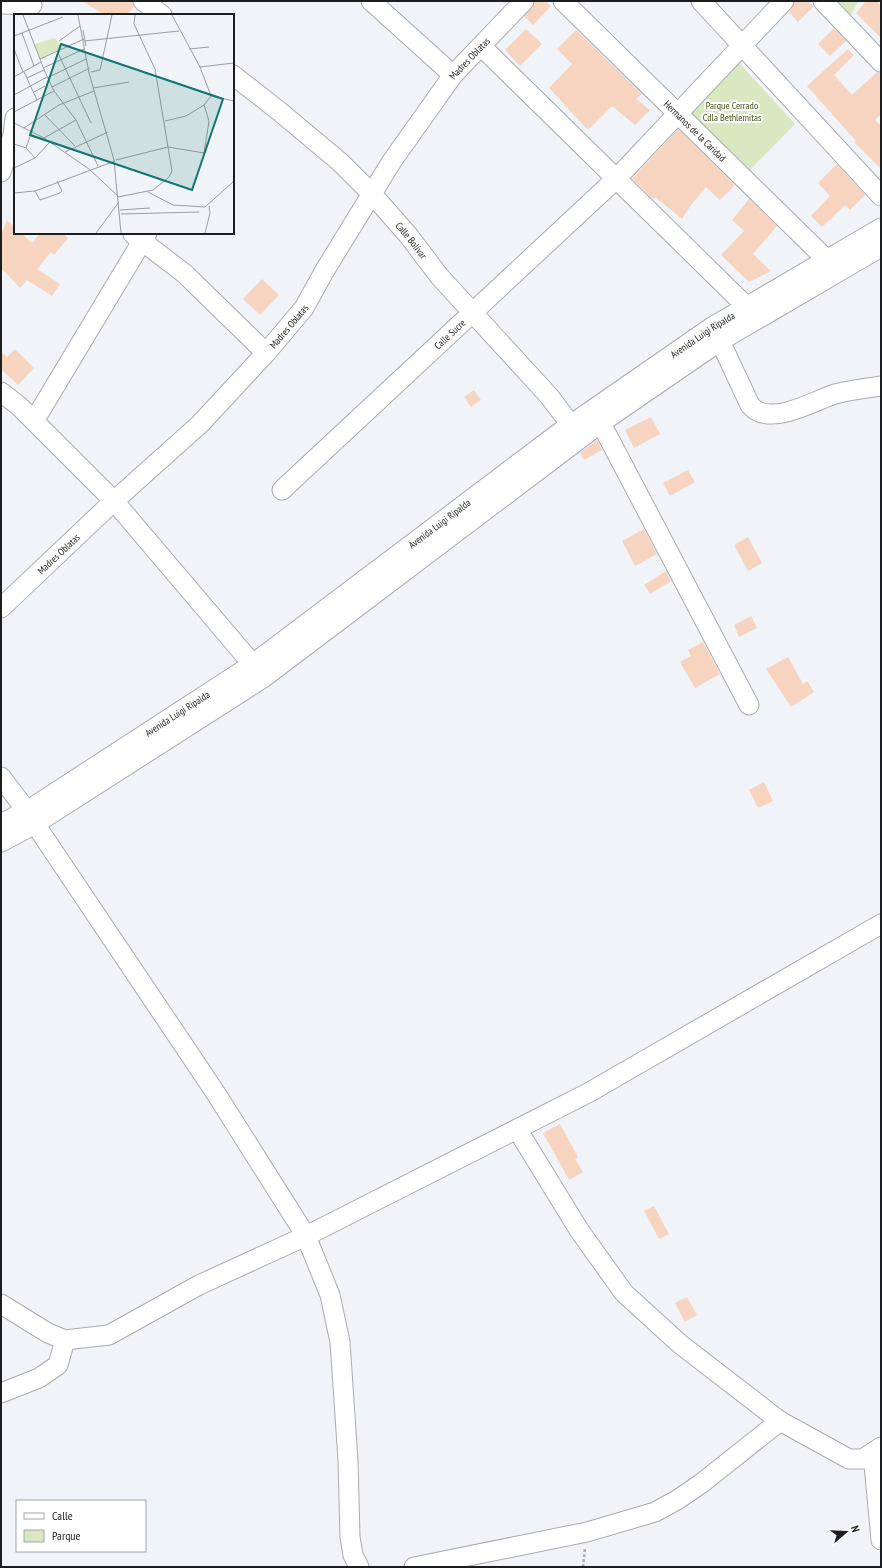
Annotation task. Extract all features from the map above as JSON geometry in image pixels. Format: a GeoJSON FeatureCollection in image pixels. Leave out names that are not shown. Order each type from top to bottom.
{"type":"FeatureCollection","features":[{"type":"Feature","properties":{"kind":"street"},"geometry":{"type":"LineString","coordinates":[[143,1],[161,14]]}},
{"type":"Feature","properties":{"kind":"street"},"geometry":{"type":"LineString","coordinates":[[372,1],[453,75]]}},
{"type":"Feature","properties":{"kind":"street","name":"Madres Oblatas"},"geometry":{"type":"LineString","coordinates":[[1,608],[114,501],[200,424],[266,353],[304,308],[325,270],[392,161],[453,75],[524,1]]}},
{"type":"Feature","properties":{"kind":"street","name":"Hermanos de la Caridad"},"geometry":{"type":"LineString","coordinates":[[563,1],[827,260]]}},
{"type":"Feature","properties":{"kind":"street"},"geometry":{"type":"LineString","coordinates":[[701,1],[881,196]]}},
{"type":"Feature","properties":{"kind":"street","name":"Calle Sucre"},"geometry":{"type":"LineString","coordinates":[[282,490],[617,178],[784,1]]}},
{"type":"Feature","properties":{"kind":"street"},"geometry":{"type":"LineString","coordinates":[[823,1],[881,62]]}},
{"type":"Feature","properties":{"kind":"street"},"geometry":{"type":"LineString","coordinates":[[1,4],[32,7]]}},
{"type":"Feature","properties":{"kind":"street"},"geometry":{"type":"LineString","coordinates":[[481,46],[617,178],[751,314]]}},
{"type":"Feature","properties":{"kind":"street","name":"Calle Bolívar"},"geometry":{"type":"LineString","coordinates":[[234,76],[340,162],[372,194],[408,235],[440,277],[549,396],[571,425]]}},
{"type":"Feature","properties":{"kind":"street"},"geometry":{"type":"LineString","coordinates":[[1,172],[14,130]]}},
{"type":"Feature","properties":{"kind":"street","name":"Avenida Luigi Ripalda"},"geometry":{"type":"LineString","coordinates":[[258,671],[571,425],[598,416],[720,341],[751,314],[827,260],[881,228]]}},
{"type":"Feature","properties":{"kind":"street"},"geometry":{"type":"LineString","coordinates":[[34,421],[140,236],[185,274],[266,353]]}},
{"type":"Feature","properties":{"kind":"street","name":"Avenida Luigi Ripalda"},"geometry":{"type":"LineString","coordinates":[[1,842],[31,817],[258,671],[598,416],[712,327],[751,314],[881,247]]}},
{"type":"Feature","properties":{"kind":"street"},"geometry":{"type":"LineString","coordinates":[[720,341],[750,405],[758,412],[767,414],[783,414],[836,394],[881,386]]}},
{"type":"Feature","properties":{"kind":"street"},"geometry":{"type":"LineString","coordinates":[[1,392],[19,406],[114,501],[258,671]]}},
{"type":"Feature","properties":{"kind":"street"},"geometry":{"type":"LineString","coordinates":[[598,416],[749,705]]}},
{"type":"Feature","properties":{"kind":"street"},"geometry":{"type":"LineString","coordinates":[[1,777],[31,817],[216,1092],[306,1236],[330,1295],[340,1342],[345,1405],[350,1537],[353,1555],[359,1567]]}},
{"type":"Feature","properties":{"kind":"street","name":"Avenida Luigi Ripalda"},"geometry":{"type":"LineString","coordinates":[[1,824],[31,817]]}},
{"type":"Feature","properties":{"kind":"street"},"geometry":{"type":"LineString","coordinates":[[1,1304],[48,1333],[65,1340],[109,1336],[199,1286],[306,1236],[588,1093],[881,924]]}},
{"type":"Feature","properties":{"kind":"street"},"geometry":{"type":"LineString","coordinates":[[516,1129],[579,1230],[624,1293],[680,1344],[780,1421],[849,1459],[862,1459],[877,1450],[881,1540]]}},
{"type":"Feature","properties":{"kind":"street"},"geometry":{"type":"LineString","coordinates":[[1,1393],[39,1378],[58,1365],[65,1340]]}},
{"type":"Feature","properties":{"kind":"street"},"geometry":{"type":"LineString","coordinates":[[414,1567],[587,1532],[655,1512],[677,1500],[702,1483],[780,1421]]}},
{"type":"Feature","properties":{"kind":"green space"},"geometry":{"type":"Polygon","coordinates":[[[830,1],[859,1],[848,19],[830,1]]]}},
{"type":"Feature","properties":{"kind":"green space","name":"Parque Cerrado Cdla Bethlemitas"},"geometry":{"type":"Polygon","coordinates":[[[733,56],[795,124],[745,175],[680,111],[733,56]]]}},
{"type":"Feature","properties":{"kind":"building"},"geometry":{"type":"Polygon","coordinates":[[[82,1],[132,1],[134,6],[128,14],[103,14],[82,1]]]}},
{"type":"Feature","properties":{"kind":"building"},"geometry":{"type":"Polygon","coordinates":[[[535,1],[545,1],[551,6],[533,25],[524,16],[532,8],[535,1]]]}},
{"type":"Feature","properties":{"kind":"building"},"geometry":{"type":"Polygon","coordinates":[[[795,1],[808,1],[814,6],[798,22],[789,12],[795,1]]]}},
{"type":"Feature","properties":{"kind":"building"},"geometry":{"type":"Polygon","coordinates":[[[866,1],[877,1],[881,6],[881,38],[856,13],[866,1]]]}},
{"type":"Feature","properties":{"kind":"building"},"geometry":{"type":"Polygon","coordinates":[[[834,28],[846,41],[830,56],[818,44],[834,28]]]}},
{"type":"Feature","properties":{"kind":"building"},"geometry":{"type":"Polygon","coordinates":[[[526,29],[542,44],[520,66],[505,50],[526,29]]]}},
{"type":"Feature","properties":{"kind":"building"},"geometry":{"type":"Polygon","coordinates":[[[576,30],[642,94],[636,99],[650,110],[635,125],[612,106],[588,130],[549,88],[572,64],[557,49],[576,30]]]}},
{"type":"Feature","properties":{"kind":"building"},"geometry":{"type":"Polygon","coordinates":[[[848,49],[854,55],[834,75],[852,95],[877,72],[881,73],[881,114],[875,120],[881,126],[881,169],[854,142],[856,141],[807,86],[848,49]]]}},
{"type":"Feature","properties":{"kind":"building"},"geometry":{"type":"Polygon","coordinates":[[[678,129],[735,185],[720,200],[706,187],[682,219],[655,197],[653,199],[632,179],[678,129]]]}},
{"type":"Feature","properties":{"kind":"building"},"geometry":{"type":"Polygon","coordinates":[[[837,164],[865,195],[850,210],[845,205],[822,227],[811,216],[830,196],[818,183],[837,164]]]}},
{"type":"Feature","properties":{"kind":"building"},"geometry":{"type":"Polygon","coordinates":[[[749,199],[777,226],[753,254],[771,271],[749,282],[721,255],[744,231],[732,220],[749,199]]]}},
{"type":"Feature","properties":{"kind":"building"},"geometry":{"type":"Polygon","coordinates":[[[7,220],[14,226],[14,234],[22,234],[32,243],[39,234],[63,234],[68,238],[54,255],[51,252],[37,269],[60,284],[52,296],[27,280],[20,288],[1,268],[1,235],[7,220]]]}},
{"type":"Feature","properties":{"kind":"building"},"geometry":{"type":"Polygon","coordinates":[[[262,279],[279,295],[260,315],[243,299],[262,279]]]}},
{"type":"Feature","properties":{"kind":"building"},"geometry":{"type":"Polygon","coordinates":[[[15,349],[34,368],[18,385],[1,369],[1,351],[7,357],[15,349]]]}},
{"type":"Feature","properties":{"kind":"building"},"geometry":{"type":"Polygon","coordinates":[[[474,390],[481,400],[471,407],[464,397],[474,390]]]}},
{"type":"Feature","properties":{"kind":"building"},"geometry":{"type":"Polygon","coordinates":[[[651,417],[660,434],[634,448],[625,430],[651,417]]]}},
{"type":"Feature","properties":{"kind":"building"},"geometry":{"type":"Polygon","coordinates":[[[597,440],[602,450],[584,460],[580,453],[597,440]]]}},
{"type":"Feature","properties":{"kind":"building"},"geometry":{"type":"Polygon","coordinates":[[[688,470],[695,482],[670,496],[663,483],[688,470]]]}},
{"type":"Feature","properties":{"kind":"building"},"geometry":{"type":"Polygon","coordinates":[[[644,529],[657,554],[635,566],[622,541],[644,529]]]}},
{"type":"Feature","properties":{"kind":"building"},"geometry":{"type":"Polygon","coordinates":[[[748,537],[762,563],[748,571],[734,545],[748,537]]]}},
{"type":"Feature","properties":{"kind":"building"},"geometry":{"type":"Polygon","coordinates":[[[666,571],[671,581],[650,594],[644,585],[666,571]]]}},
{"type":"Feature","properties":{"kind":"building"},"geometry":{"type":"Polygon","coordinates":[[[751,616],[757,628],[739,637],[734,625],[751,616]]]}},
{"type":"Feature","properties":{"kind":"building"},"geometry":{"type":"Polygon","coordinates":[[[703,642],[720,674],[695,688],[680,662],[691,656],[688,650],[703,642]]]}},
{"type":"Feature","properties":{"kind":"building"},"geometry":{"type":"Polygon","coordinates":[[[788,657],[803,684],[807,681],[814,692],[791,707],[766,669],[788,657]]]}},
{"type":"Feature","properties":{"kind":"building"},"geometry":{"type":"Polygon","coordinates":[[[764,782],[773,801],[758,808],[749,790],[764,782]]]}},
{"type":"Feature","properties":{"kind":"building"},"geometry":{"type":"Polygon","coordinates":[[[560,1124],[578,1157],[575,1159],[583,1172],[569,1180],[543,1133],[560,1124]]]}},
{"type":"Feature","properties":{"kind":"building"},"geometry":{"type":"Polygon","coordinates":[[[654,1206],[669,1234],[659,1239],[644,1211],[654,1206]]]}},
{"type":"Feature","properties":{"kind":"building"},"geometry":{"type":"Polygon","coordinates":[[[687,1297],[697,1315],[685,1322],[675,1303],[687,1297]]]}}]}
